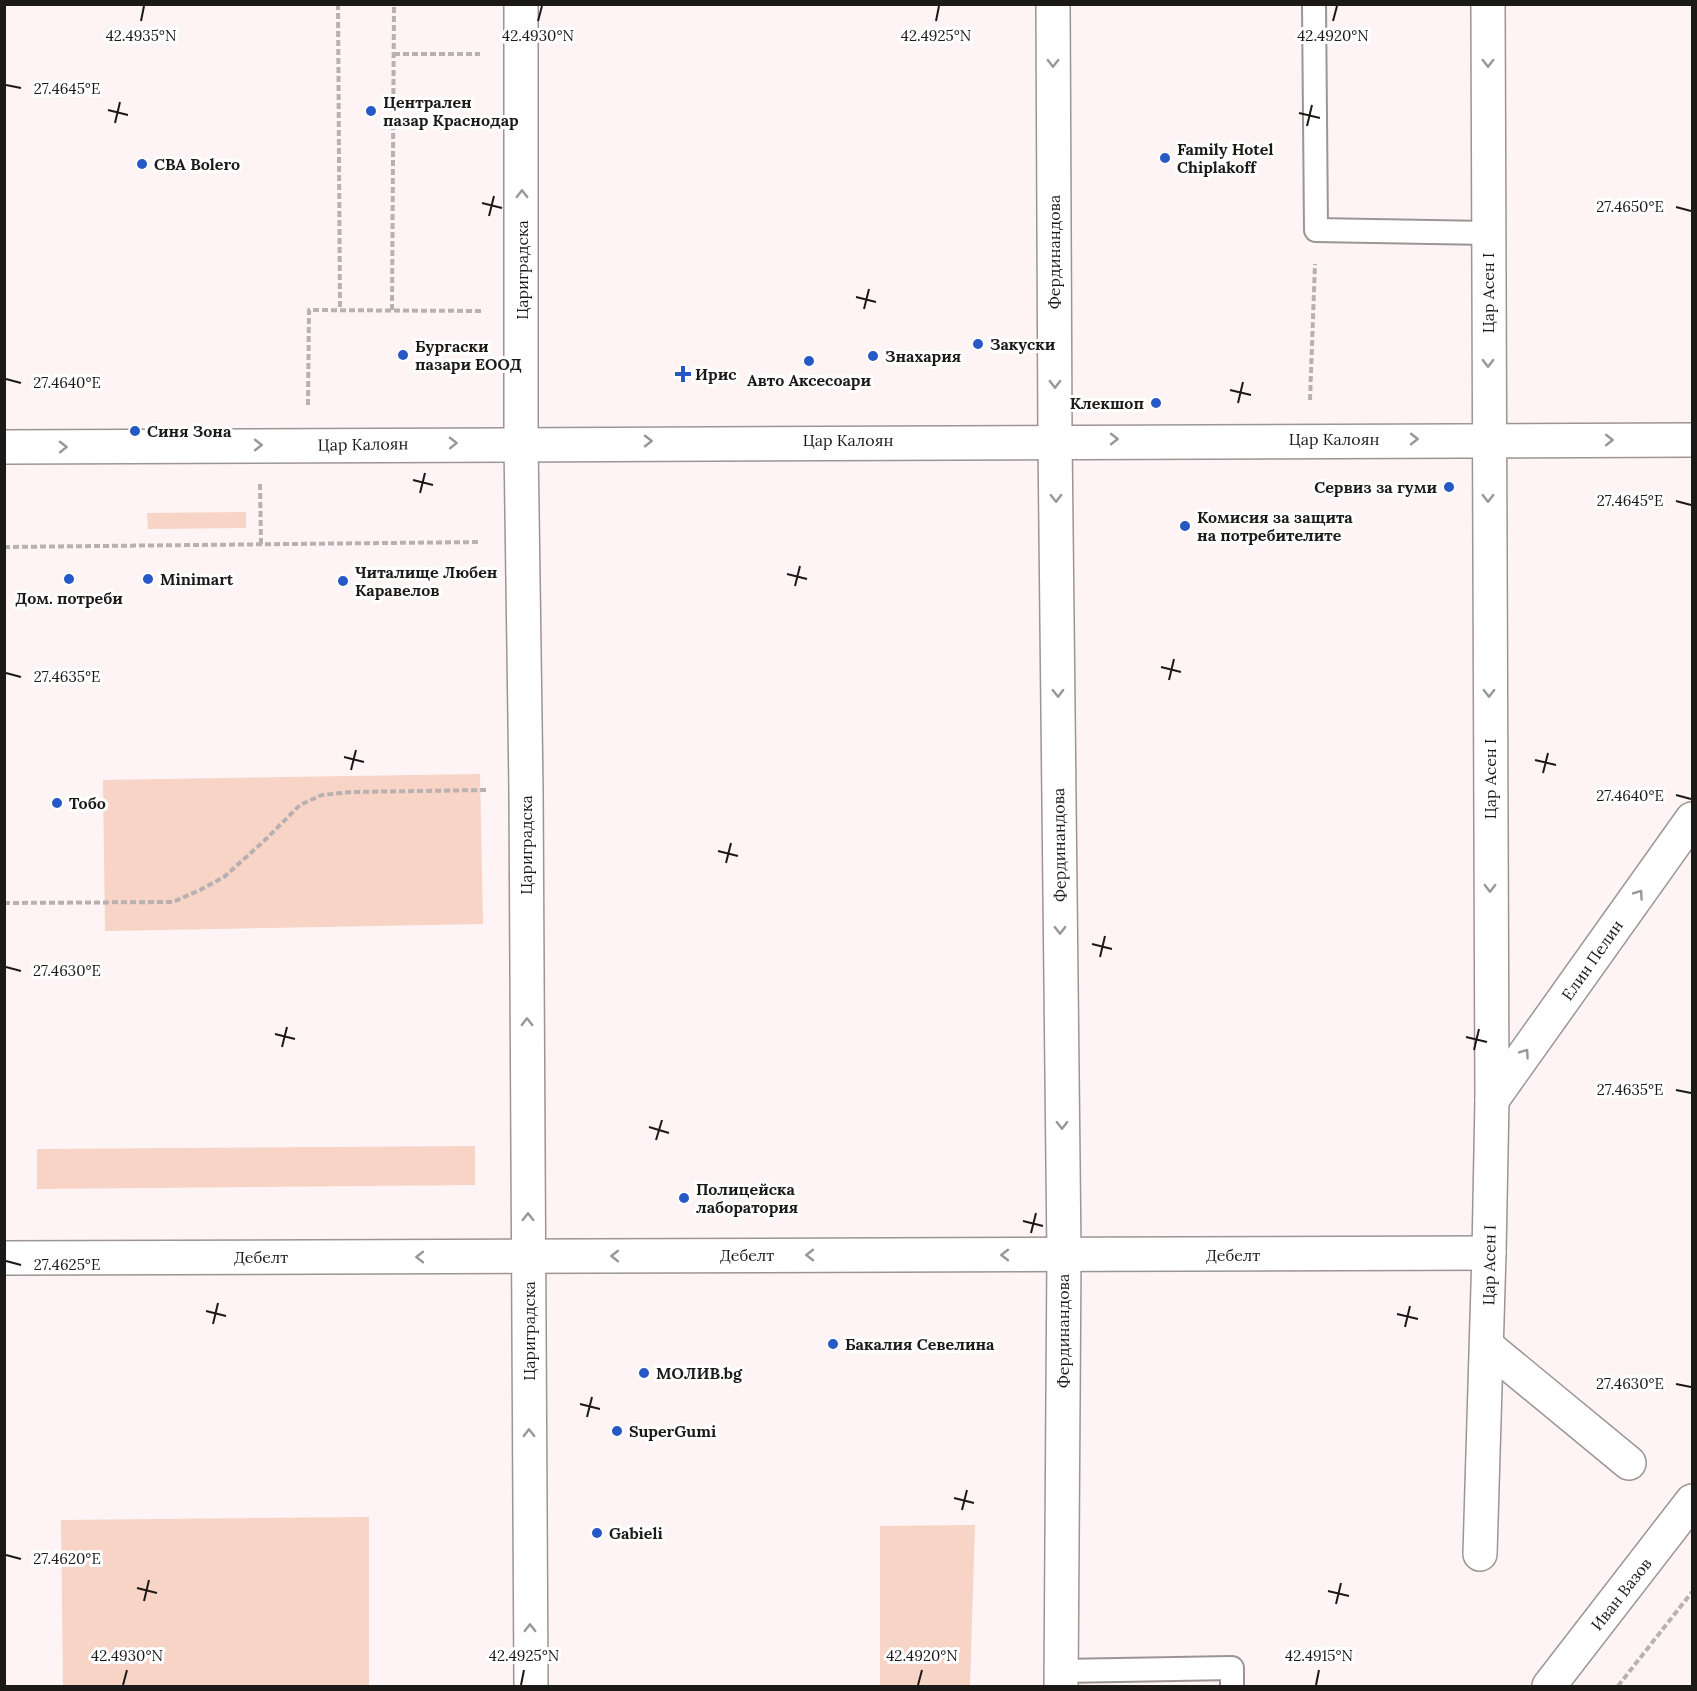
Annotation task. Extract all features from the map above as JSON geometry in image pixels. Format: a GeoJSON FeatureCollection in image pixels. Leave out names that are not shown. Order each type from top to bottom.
{"type":"FeatureCollection","features":[{"type":"Feature","properties":{"kind":"street","name":"Цариградска"},"geometry":{"type":"LineString","coordinates":[[521,4],[521,441],[526,790],[531,1686]]}},
{"type":"Feature","properties":{"kind":"street","name":"Фердинандова"},"geometry":{"type":"LineString","coordinates":[[1053,4],[1055,439],[1064,1254],[1061,1679]]}},
{"type":"Feature","properties":{"kind":"street","name":"Цар Асен I"},"geometry":{"type":"LineString","coordinates":[[1480,1554],[1487,1346],[1491,1101],[1488,4]]}},
{"type":"Feature","properties":{"kind":"street","name":"Цар Калоян"},"geometry":{"type":"LineString","coordinates":[[4,447],[521,441],[1692,440]]}},
{"type":"Feature","properties":{"kind":"street","name":"Елин Пелин"},"geometry":{"type":"LineString","coordinates":[[1491,1101],[1692,819]]}},
{"type":"Feature","properties":{"kind":"street","name":"Дебелт"},"geometry":{"type":"LineString","coordinates":[[4,1258],[1489,1253]]}},
{"type":"Feature","properties":{"kind":"street"},"geometry":{"type":"LineString","coordinates":[[1487,1346],[1629,1463]]}},
{"type":"Feature","properties":{"kind":"street","name":"Иван Вазов"},"geometry":{"type":"LineString","coordinates":[[1549,1686],[1692,1502]]}},
{"type":"Feature","properties":{"kind":"lane"},"geometry":{"type":"LineString","coordinates":[[1314,4],[1316,230],[1488,233]]}},
{"type":"Feature","properties":{"kind":"lane"},"geometry":{"type":"LineString","coordinates":[[1061,1679],[1232,1668],[1232,1686]]}},
{"type":"Feature","properties":{"kind":"path"},"geometry":{"type":"LineString","coordinates":[[338,4],[340,310]]}},
{"type":"Feature","properties":{"kind":"path"},"geometry":{"type":"LineString","coordinates":[[392,310],[394,4]]}},
{"type":"Feature","properties":{"kind":"path"},"geometry":{"type":"LineString","coordinates":[[394,54],[522,54]]}},
{"type":"Feature","properties":{"kind":"path"},"geometry":{"type":"LineString","coordinates":[[1309,439],[1316,230]]}},
{"type":"Feature","properties":{"kind":"path"},"geometry":{"type":"LineString","coordinates":[[308,445],[309,310],[522,312]]}},
{"type":"Feature","properties":{"kind":"path"},"geometry":{"type":"LineString","coordinates":[[260,445],[261,544]]}},
{"type":"Feature","properties":{"kind":"path"},"geometry":{"type":"LineString","coordinates":[[4,547],[523,542]]}},
{"type":"Feature","properties":{"kind":"path"},"geometry":{"type":"LineString","coordinates":[[4,903],[173,902],[224,877],[300,805],[322,795],[352,792],[526,790]]}},
{"type":"Feature","properties":{"kind":"path"},"geometry":{"type":"LineString","coordinates":[[1618,1686],[1692,1592]]}},
{"type":"Feature","properties":{"kind":"shaded area"},"geometry":{"type":"Polygon","coordinates":[[[246,512],[246,528],[148,529],[147,513],[246,512]]]}},
{"type":"Feature","properties":{"kind":"shaded area"},"geometry":{"type":"Polygon","coordinates":[[[480,774],[483,924],[105,931],[103,780],[480,774]]]}},
{"type":"Feature","properties":{"kind":"shaded area"},"geometry":{"type":"Polygon","coordinates":[[[475,1146],[475,1185],[37,1189],[37,1149],[475,1146]]]}},
{"type":"Feature","properties":{"kind":"shaded area"},"geometry":{"type":"Polygon","coordinates":[[[369,1517],[369,1686],[63,1686],[61,1520],[369,1517]]]}},
{"type":"Feature","properties":{"kind":"shaded area"},"geometry":{"type":"Polygon","coordinates":[[[975,1525],[970,1686],[880,1686],[880,1526],[975,1525]]]}},
{"type":"Feature","properties":{"kind":"place","name":"Централен пазар Краснодар"},"geometry":{"type":"Point","coordinates":[371,111]}},
{"type":"Feature","properties":{"kind":"place","name":"Family Hotel Chiplakoff"},"geometry":{"type":"Point","coordinates":[1165,158]}},
{"type":"Feature","properties":{"kind":"place","name":"CBA Bolero"},"geometry":{"type":"Point","coordinates":[142,164]}},
{"type":"Feature","properties":{"kind":"place","name":"Закуски"},"geometry":{"type":"Point","coordinates":[978,344]}},
{"type":"Feature","properties":{"kind":"place","name":"Бургаски пазари ЕООД"},"geometry":{"type":"Point","coordinates":[403,355]}},
{"type":"Feature","properties":{"kind":"place","name":"Знахария"},"geometry":{"type":"Point","coordinates":[873,356]}},
{"type":"Feature","properties":{"kind":"place","name":"Авто Аксесоари"},"geometry":{"type":"Point","coordinates":[809,361]}},
{"type":"Feature","properties":{"kind":"place","name":"Ирис"},"geometry":{"type":"Point","coordinates":[683,374]}},
{"type":"Feature","properties":{"kind":"place","name":"Клекшоп"},"geometry":{"type":"Point","coordinates":[1156,403]}},
{"type":"Feature","properties":{"kind":"place","name":"Синя Зона"},"geometry":{"type":"Point","coordinates":[135,431]}},
{"type":"Feature","properties":{"kind":"place","name":"Сервиз за гуми"},"geometry":{"type":"Point","coordinates":[1449,487]}},
{"type":"Feature","properties":{"kind":"place","name":"Комисия за защита на потребителите"},"geometry":{"type":"Point","coordinates":[1185,526]}},
{"type":"Feature","properties":{"kind":"place","name":"Дом. потреби"},"geometry":{"type":"Point","coordinates":[69,579]}},
{"type":"Feature","properties":{"kind":"place","name":"Minimart"},"geometry":{"type":"Point","coordinates":[148,579]}},
{"type":"Feature","properties":{"kind":"place","name":"Читалище Любен Каравелов"},"geometry":{"type":"Point","coordinates":[343,581]}},
{"type":"Feature","properties":{"kind":"place","name":"Тобо"},"geometry":{"type":"Point","coordinates":[57,803]}},
{"type":"Feature","properties":{"kind":"place","name":"Полицейска лаборатория"},"geometry":{"type":"Point","coordinates":[684,1198]}},
{"type":"Feature","properties":{"kind":"place","name":"Бакалия Севелина"},"geometry":{"type":"Point","coordinates":[833,1344]}},
{"type":"Feature","properties":{"kind":"place","name":"МОЛИВ.bg"},"geometry":{"type":"Point","coordinates":[644,1373]}},
{"type":"Feature","properties":{"kind":"place","name":"SuperGumi"},"geometry":{"type":"Point","coordinates":[617,1431]}},
{"type":"Feature","properties":{"kind":"place","name":"Gabieli"},"geometry":{"type":"Point","coordinates":[597,1533]}}]}
